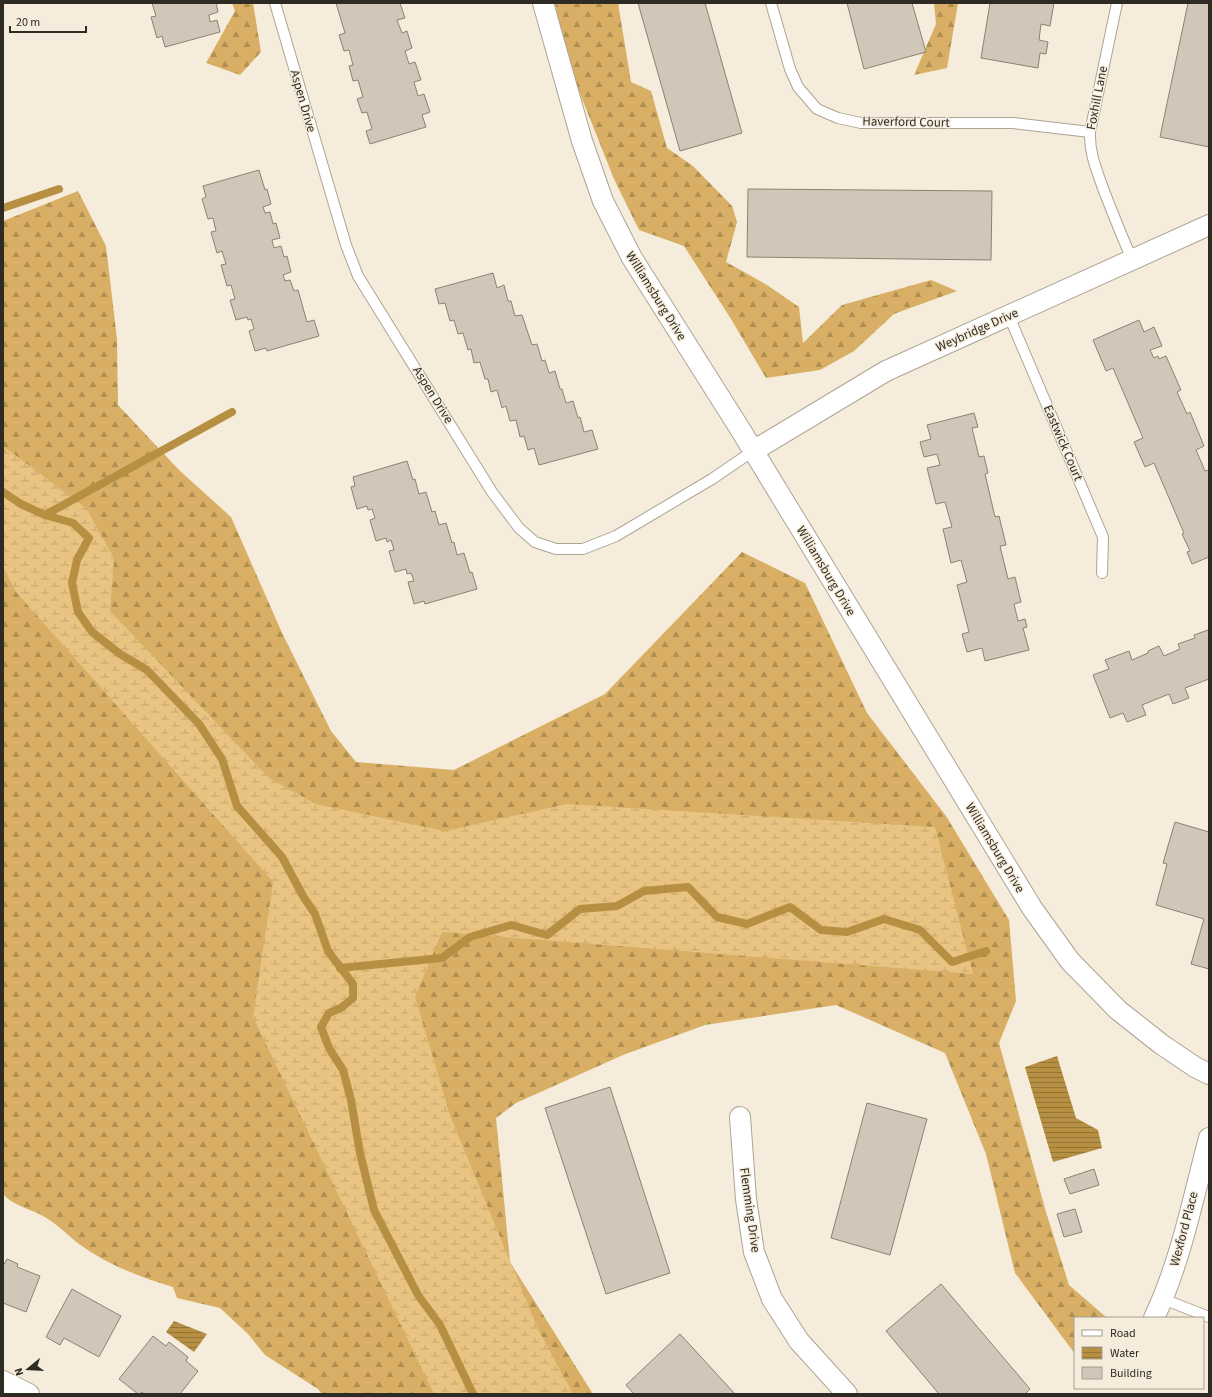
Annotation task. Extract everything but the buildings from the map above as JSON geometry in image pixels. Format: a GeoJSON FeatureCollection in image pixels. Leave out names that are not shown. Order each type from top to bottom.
{"type":"FeatureCollection","features":[{"type":"Feature","properties":{"kind":"street","name":"Williamsburg Drive"},"geometry":{"type":"LineString","coordinates":[[543,3],[582,141],[603,201],[632,258],[753,451],[1032,908],[1070,961],[1118,1010],[1161,1044],[1209,1074]]}},
{"type":"Feature","properties":{"kind":"street","name":"Weybridge Drive"},"geometry":{"type":"LineString","coordinates":[[753,451],[886,371],[1209,225]]}},
{"type":"Feature","properties":{"kind":"street","name":"Flemming Drive"},"geometry":{"type":"LineString","coordinates":[[740,1117],[746,1199],[754,1252],[772,1299],[799,1341],[847,1394]]}},
{"type":"Feature","properties":{"kind":"street","name":"Wexford Place"},"geometry":{"type":"LineString","coordinates":[[1154,1317],[1163,1299],[1178,1256],[1209,1138]]}},
{"type":"Feature","properties":{"kind":"street"},"geometry":{"type":"LineString","coordinates":[[3,1381],[29,1394]]}},
{"type":"Feature","properties":{"kind":"lane","name":"Aspen Drive"},"geometry":{"type":"LineString","coordinates":[[275,3],[346,245],[358,276],[492,492],[519,528],[535,542],[556,549],[583,549],[616,536],[712,479],[753,451]]}},
{"type":"Feature","properties":{"kind":"lane","name":"Haverford Court"},"geometry":{"type":"LineString","coordinates":[[772,3],[790,69],[798,87],[817,109],[838,118],[861,123],[1013,123],[1090,132]]}},
{"type":"Feature","properties":{"kind":"lane","name":"Foxhill Lane"},"geometry":{"type":"LineString","coordinates":[[1117,3],[1090,132],[1092,158],[1132,259]]}},
{"type":"Feature","properties":{"kind":"lane","name":"Eastwick Court"},"geometry":{"type":"LineString","coordinates":[[1009,316],[1103,537],[1102,573]]}},
{"type":"Feature","properties":{"kind":"lane"},"geometry":{"type":"LineString","coordinates":[[1163,1299],[1209,1318]]}},
{"type":"Feature","properties":{"kind":"green space"},"geometry":{"type":"Polygon","coordinates":[[[232,3],[253,3],[261,52],[240,75],[206,63],[235,11],[232,3]]]}},
{"type":"Feature","properties":{"kind":"green space"},"geometry":{"type":"Polygon","coordinates":[[[555,3],[618,3],[631,82],[651,91],[667,148],[693,166],[732,206],[737,222],[726,262],[767,285],[799,307],[803,343],[842,305],[931,280],[957,291],[894,314],[854,351],[820,370],[766,378],[731,319],[684,246],[639,230],[614,179],[569,66],[555,3]]]}},
{"type":"Feature","properties":{"kind":"green space"},"geometry":{"type":"Polygon","coordinates":[[[934,3],[958,3],[947,68],[914,75],[936,24],[934,3]]]}},
{"type":"Feature","properties":{"kind":"green space"},"geometry":{"type":"Polygon","coordinates":[[[78,191],[106,246],[117,339],[118,405],[179,470],[231,517],[283,635],[331,731],[356,762],[454,770],[605,694],[742,552],[805,583],[867,713],[946,816],[1009,920],[1016,1001],[999,1043],[1046,1212],[1069,1285],[1106,1317],[1074,1317],[1074,1353],[1015,1273],[986,1154],[945,1053],[836,1005],[705,1025],[623,1055],[516,1103],[496,1118],[510,1262],[593,1394],[322,1394],[318,1389],[265,1355],[248,1334],[220,1308],[177,1298],[173,1287],[136,1275],[101,1258],[79,1244],[48,1219],[8,1199],[3,1194],[3,221],[78,191]]]}},
{"type":"Feature","properties":{"kind":"green space"},"geometry":{"type":"Polygon","coordinates":[[[3,446],[86,508],[114,558],[110,611],[269,778],[316,804],[445,831],[567,804],[935,827],[973,974],[442,932],[415,997],[450,1115],[538,1329],[573,1394],[434,1394],[253,1017],[273,882],[16,592],[3,567],[3,446]]]}},
{"type":"Feature","properties":{"kind":"water"},"geometry":{"type":"Polygon","coordinates":[[[1057,1056],[1076,1118],[1098,1130],[1102,1148],[1053,1162],[1025,1067],[1057,1056]]]}},
{"type":"Feature","properties":{"kind":"water"},"geometry":{"type":"Polygon","coordinates":[[[174,1321],[207,1334],[194,1352],[166,1332],[174,1321]]]}},
{"type":"Feature","properties":{"kind":"waterway"},"geometry":{"type":"LineString","coordinates":[[3,208],[59,189]]}},
{"type":"Feature","properties":{"kind":"waterway"},"geometry":{"type":"LineString","coordinates":[[45,515],[232,412]]}},
{"type":"Feature","properties":{"kind":"waterway"},"geometry":{"type":"LineString","coordinates":[[3,492],[21,504],[45,515],[73,523],[89,538],[77,560],[72,583],[78,612],[92,632],[120,654],[147,670],[199,724],[222,759],[237,806],[282,857],[303,896],[315,914],[328,951],[353,984],[353,998],[341,1008],[329,1013],[321,1027],[329,1048],[343,1070],[351,1100],[360,1153],[374,1210],[418,1295],[440,1325],[473,1394]]}},
{"type":"Feature","properties":{"kind":"waterway"},"geometry":{"type":"LineString","coordinates":[[340,968],[442,958],[470,937],[511,925],[547,935],[580,909],[617,906],[644,891],[688,887],[717,917],[747,924],[790,907],[821,930],[847,932],[884,919],[920,930],[952,962],[986,951]]}}]}
